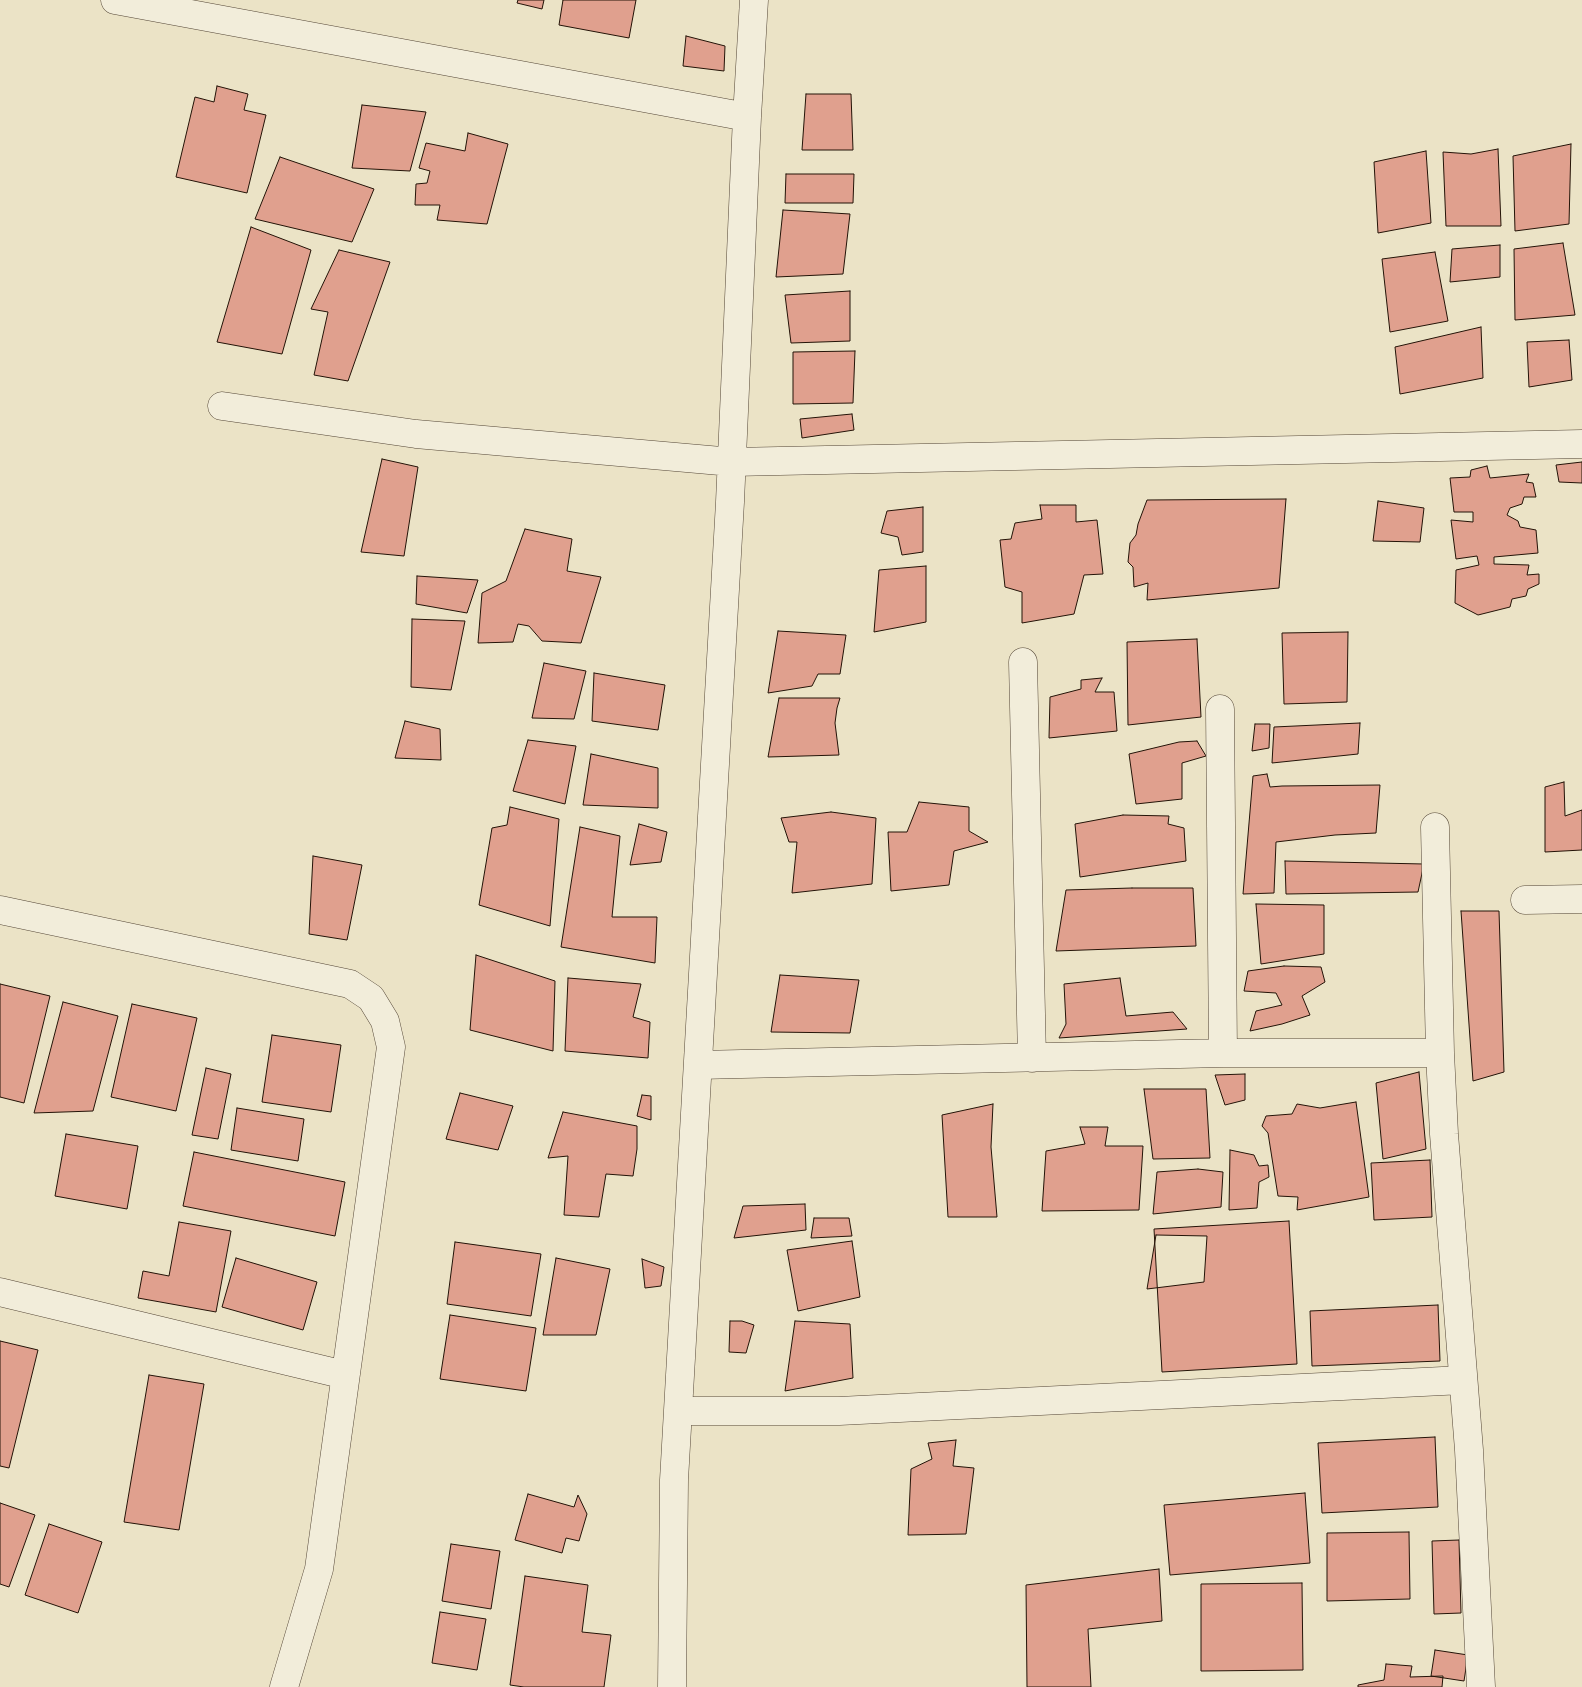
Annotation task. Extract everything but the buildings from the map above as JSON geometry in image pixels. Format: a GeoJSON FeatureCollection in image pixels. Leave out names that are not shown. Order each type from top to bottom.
{"type":"FeatureCollection","features":[{"type":"Feature","properties":{"kind":"street"},"geometry":{"type":"LineString","coordinates":[[115,0],[747,117]]}},
{"type":"Feature","properties":{"kind":"street"},"geometry":{"type":"LineString","coordinates":[[672,1687],[674,1480],[732,462],[754,0]]}},
{"type":"Feature","properties":{"kind":"street"},"geometry":{"type":"LineString","coordinates":[[222,406],[416,434],[732,462],[1582,444]]}},
{"type":"Feature","properties":{"kind":"street"},"geometry":{"type":"LineString","coordinates":[[1023,662],[1032,1058]]}},
{"type":"Feature","properties":{"kind":"street"},"geometry":{"type":"LineString","coordinates":[[1220,709],[1223,1053]]}},
{"type":"Feature","properties":{"kind":"street"},"geometry":{"type":"LineString","coordinates":[[1435,827],[1440,1053],[1444,1134],[1462,1380],[1470,1460],[1482,1687]]}},
{"type":"Feature","properties":{"kind":"street"},"geometry":{"type":"LineString","coordinates":[[1525,900],[1582,899]]}},
{"type":"Feature","properties":{"kind":"street"},"geometry":{"type":"LineString","coordinates":[[0,910],[350,984],[371,998],[385,1021],[391,1047],[319,1569],[284,1687]]}},
{"type":"Feature","properties":{"kind":"street"},"geometry":{"type":"LineString","coordinates":[[698,1065],[1223,1053],[1440,1053]]}},
{"type":"Feature","properties":{"kind":"street"},"geometry":{"type":"LineString","coordinates":[[0,1292],[346,1375]]}},
{"type":"Feature","properties":{"kind":"street"},"geometry":{"type":"LineString","coordinates":[[679,1411],[839,1411],[1462,1380]]}}]}
